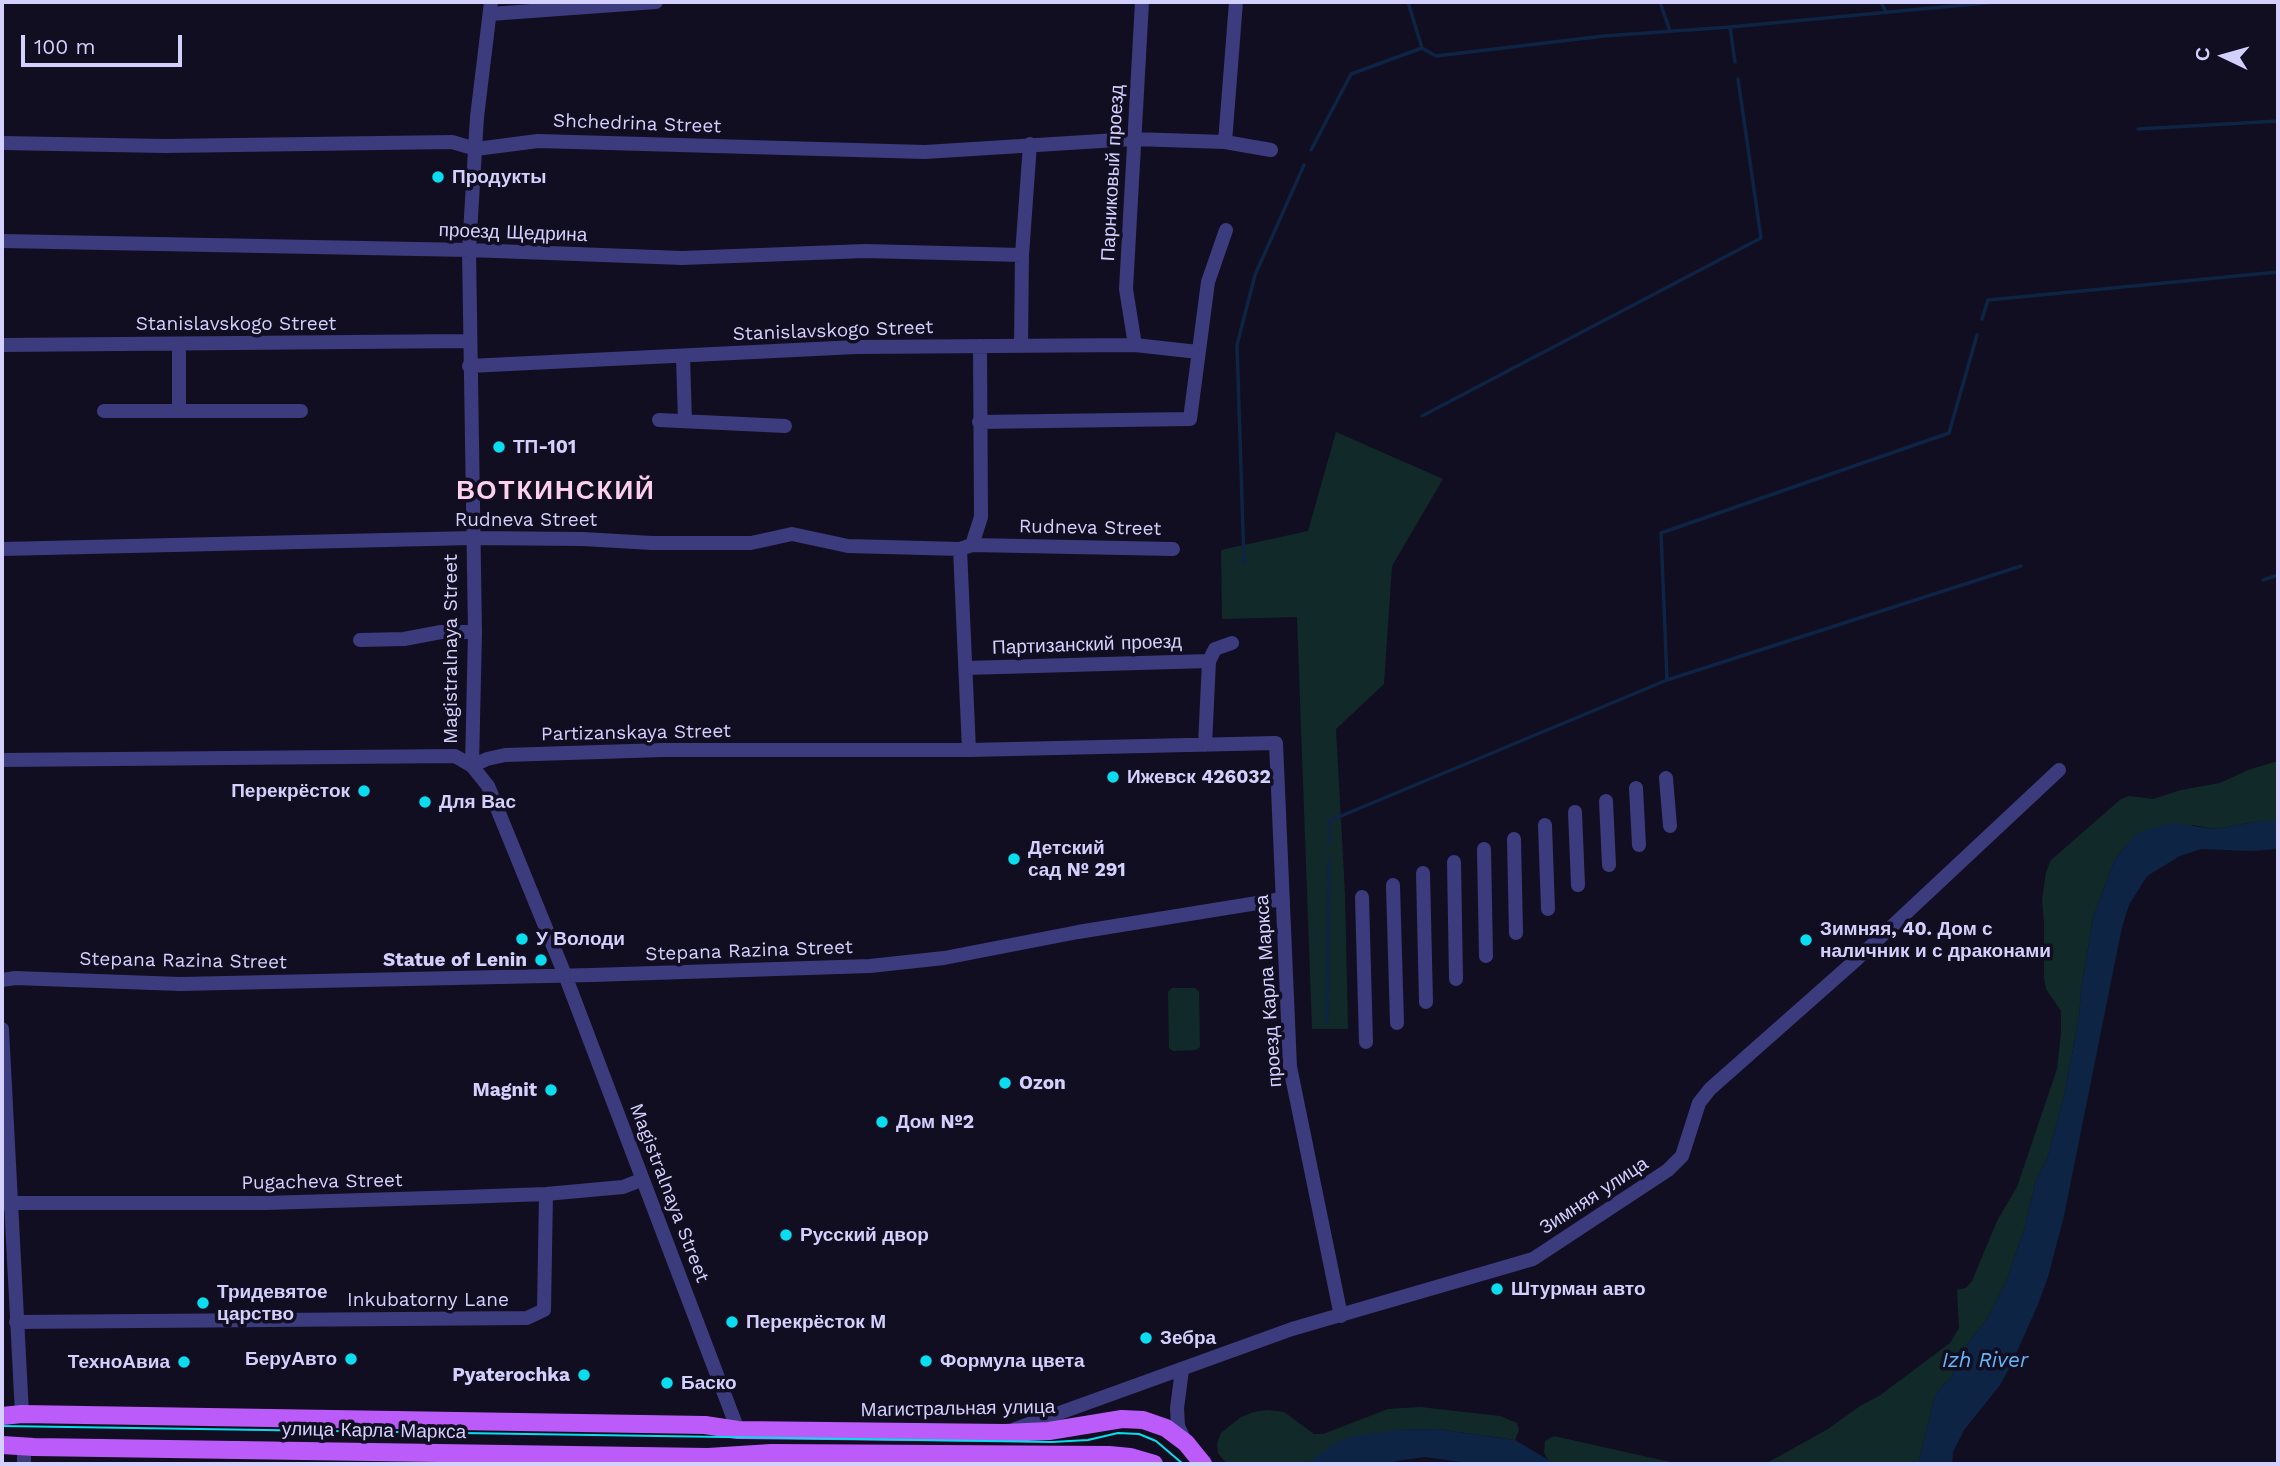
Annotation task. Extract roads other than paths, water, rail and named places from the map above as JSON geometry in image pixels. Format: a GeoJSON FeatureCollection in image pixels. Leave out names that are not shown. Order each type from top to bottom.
{"type":"FeatureCollection","features":[{"type":"Feature","properties":{"kind":"main road","name":"улица Карла Маркса"},"geometry":{"type":"LineString","coordinates":[[2,1416],[22,1414],[705,1425],[738,1430]]}},
{"type":"Feature","properties":{"kind":"main road"},"geometry":{"type":"LineString","coordinates":[[22,1414],[24,1455]]}},
{"type":"Feature","properties":{"kind":"main road","name":"Магистральная улица"},"geometry":{"type":"LineString","coordinates":[[738,1430],[1005,1433],[1049,1431],[1122,1419],[1143,1420],[1166,1428],[1186,1443],[1203,1464]]}},
{"type":"Feature","properties":{"kind":"main road","name":"Magistralnaya Street"},"geometry":{"type":"LineString","coordinates":[[738,1430],[746,1453]]}},
{"type":"Feature","properties":{"kind":"main road","name":"улица Карла Маркса"},"geometry":{"type":"LineString","coordinates":[[2,1445],[24,1455],[708,1457],[746,1453]]}},
{"type":"Feature","properties":{"kind":"main road"},"geometry":{"type":"LineString","coordinates":[[746,1453],[1109,1455],[1154,1464]]}},
{"type":"Feature","properties":{"kind":"street"},"geometry":{"type":"LineString","coordinates":[[490,8],[656,2]]}},
{"type":"Feature","properties":{"kind":"street","name":"Парниковый проезд"},"geometry":{"type":"LineString","coordinates":[[1135,345],[1126,289],[1142,2]]}},
{"type":"Feature","properties":{"kind":"street"},"geometry":{"type":"LineString","coordinates":[[1225,142],[1236,2]]}},
{"type":"Feature","properties":{"kind":"street","name":"Magistralnaya Street"},"geometry":{"type":"LineString","coordinates":[[490,8],[477,117],[470,250],[475,632],[472,766],[488,786],[565,975],[641,1181],[738,1430]]}},
{"type":"Feature","properties":{"kind":"street","name":"Shchedrina Street"},"geometry":{"type":"LineString","coordinates":[[2,144],[165,146],[452,142],[477,149],[538,141],[925,152],[1133,139],[1225,142],[1271,150]]}},
{"type":"Feature","properties":{"kind":"street"},"geometry":{"type":"LineString","coordinates":[[1021,345],[1022,255],[1030,144]]}},
{"type":"Feature","properties":{"kind":"street"},"geometry":{"type":"LineString","coordinates":[[979,422],[1190,419],[1208,282],[1226,230]]}},
{"type":"Feature","properties":{"kind":"street","name":"проезд Щедрина"},"geometry":{"type":"LineString","coordinates":[[2,241],[470,250],[682,258],[865,251],[1022,255]]}},
{"type":"Feature","properties":{"kind":"street","name":"Stanislavskogo Street"},"geometry":{"type":"LineString","coordinates":[[2,345],[470,341]]}},
{"type":"Feature","properties":{"kind":"street"},"geometry":{"type":"LineString","coordinates":[[179,344],[179,411]]}},
{"type":"Feature","properties":{"kind":"street","name":"Stanislavskogo Street"},"geometry":{"type":"LineString","coordinates":[[470,366],[856,347],[1135,345],[1198,352]]}},
{"type":"Feature","properties":{"kind":"street","name":"Партизанский проезд"},"geometry":{"type":"LineString","coordinates":[[970,750],[966,668],[966,547],[981,517],[980,346]]}},
{"type":"Feature","properties":{"kind":"street"},"geometry":{"type":"LineString","coordinates":[[684,357],[685,421]]}},
{"type":"Feature","properties":{"kind":"street"},"geometry":{"type":"LineString","coordinates":[[104,411],[301,411]]}},
{"type":"Feature","properties":{"kind":"street"},"geometry":{"type":"LineString","coordinates":[[659,420],[785,426]]}},
{"type":"Feature","properties":{"kind":"street","name":"Rudneva Street"},"geometry":{"type":"LineString","coordinates":[[2,548],[472,538],[751,543],[792,534],[848,546],[1173,549]]}},
{"type":"Feature","properties":{"kind":"street"},"geometry":{"type":"LineString","coordinates":[[360,640],[404,639],[441,632],[475,632]]}},
{"type":"Feature","properties":{"kind":"street"},"geometry":{"type":"LineString","coordinates":[[1205,745],[1209,661],[1215,649],[1232,643]]}},
{"type":"Feature","properties":{"kind":"street","name":"Партизанский проезд"},"geometry":{"type":"LineString","coordinates":[[966,668],[1209,661]]}},
{"type":"Feature","properties":{"kind":"street","name":"Partizanskaya Street"},"geometry":{"type":"LineString","coordinates":[[472,766],[505,755],[663,750],[970,750],[1276,743]]}},
{"type":"Feature","properties":{"kind":"street","name":"проезд Карла Маркса"},"geometry":{"type":"LineString","coordinates":[[1276,743],[1290,1067],[1341,1316]]}},
{"type":"Feature","properties":{"kind":"street"},"geometry":{"type":"LineString","coordinates":[[2,760],[455,756],[472,766]]}},
{"type":"Feature","properties":{"kind":"street","name":"Зимняя улица"},"geometry":{"type":"LineString","coordinates":[[1005,1433],[1292,1329],[1533,1259],[1668,1170],[1682,1156],[1699,1102],[1710,1089],[1857,959],[2059,771]]}},
{"type":"Feature","properties":{"kind":"street"},"geometry":{"type":"LineString","coordinates":[[1665,778],[1670,826]]}},
{"type":"Feature","properties":{"kind":"street"},"geometry":{"type":"LineString","coordinates":[[1636,788],[1639,845]]}},
{"type":"Feature","properties":{"kind":"street"},"geometry":{"type":"LineString","coordinates":[[1606,801],[1609,865]]}},
{"type":"Feature","properties":{"kind":"street"},"geometry":{"type":"LineString","coordinates":[[1576,812],[1578,885]]}},
{"type":"Feature","properties":{"kind":"street"},"geometry":{"type":"LineString","coordinates":[[1545,825],[1548,909]]}},
{"type":"Feature","properties":{"kind":"street"},"geometry":{"type":"LineString","coordinates":[[1514,839],[1516,933]]}},
{"type":"Feature","properties":{"kind":"street"},"geometry":{"type":"LineString","coordinates":[[1484,849],[1486,956]]}},
{"type":"Feature","properties":{"kind":"street"},"geometry":{"type":"LineString","coordinates":[[1454,862],[1456,979]]}},
{"type":"Feature","properties":{"kind":"street"},"geometry":{"type":"LineString","coordinates":[[1423,873],[1426,1002]]}},
{"type":"Feature","properties":{"kind":"street"},"geometry":{"type":"LineString","coordinates":[[1393,885],[1397,1023]]}},
{"type":"Feature","properties":{"kind":"street"},"geometry":{"type":"LineString","coordinates":[[1362,897],[1366,1042]]}},
{"type":"Feature","properties":{"kind":"street","name":"Stepana Razina Street"},"geometry":{"type":"LineString","coordinates":[[2,980],[15,978],[180,984],[870,966],[944,958],[1078,932],[1282,899]]}},
{"type":"Feature","properties":{"kind":"street"},"geometry":{"type":"LineString","coordinates":[[2,1030],[6,1203],[22,1414]]}},
{"type":"Feature","properties":{"kind":"street","name":"Pugacheva Street"},"geometry":{"type":"LineString","coordinates":[[6,1203],[265,1203],[546,1194],[622,1187],[641,1181]]}},
{"type":"Feature","properties":{"kind":"street","name":"Inkubatorny Lane"},"geometry":{"type":"LineString","coordinates":[[16,1322],[527,1318],[544,1311],[546,1194]]}},
{"type":"Feature","properties":{"kind":"street"},"geometry":{"type":"LineString","coordinates":[[1182,1370],[1177,1408],[1178,1426],[1186,1443]]}},
{"type":"Feature","properties":{"kind":"water","name":"Izh River"},"geometry":{"type":"Polygon","coordinates":[[[2259,821],[2278,821],[2278,849],[2201,849],[2180,856],[2147,876],[2129,905],[2122,927],[2064,1216],[2037,1307],[2000,1385],[1964,1430],[1953,1452],[1952,1464],[1918,1464],[1935,1396],[1952,1377],[1961,1353],[1988,1317],[2006,1282],[2024,1230],[2036,1180],[2047,1159],[2064,1096],[2079,1017],[2093,918],[2114,861],[2135,835],[2170,823],[2216,829],[2259,821]]]}},
{"type":"Feature","properties":{"kind":"water"},"geometry":{"type":"Polygon","coordinates":[[[1437,1429],[1515,1440],[1555,1464],[1475,1464],[1425,1457],[1386,1464],[1307,1464],[1335,1443],[1353,1436],[1397,1430],[1437,1429]]]}},
{"type":"Feature","properties":{"kind":"waterway"},"geometry":{"type":"LineString","coordinates":[[1408,2],[1422,48]]}},
{"type":"Feature","properties":{"kind":"waterway"},"geometry":{"type":"LineString","coordinates":[[1660,2],[1670,31]]}},
{"type":"Feature","properties":{"kind":"waterway"},"geometry":{"type":"LineString","coordinates":[[1881,2],[1886,12]]}},
{"type":"Feature","properties":{"kind":"waterway"},"geometry":{"type":"LineString","coordinates":[[1735,62],[1730,27],[1996,2]]}},
{"type":"Feature","properties":{"kind":"waterway"},"geometry":{"type":"LineString","coordinates":[[1311,150],[1351,74],[1422,48],[1436,56],[1604,36],[1730,27]]}},
{"type":"Feature","properties":{"kind":"waterway"},"geometry":{"type":"LineString","coordinates":[[1422,416],[1761,238],[1738,79]]}},
{"type":"Feature","properties":{"kind":"waterway"},"geometry":{"type":"LineString","coordinates":[[2138,129],[2278,121]]}},
{"type":"Feature","properties":{"kind":"waterway"},"geometry":{"type":"LineString","coordinates":[[1244,563],[1237,345],[1255,275],[1304,165]]}},
{"type":"Feature","properties":{"kind":"waterway"},"geometry":{"type":"LineString","coordinates":[[1982,319],[1988,300],[2278,272]]}},
{"type":"Feature","properties":{"kind":"waterway"},"geometry":{"type":"LineString","coordinates":[[1329,842],[1329,821],[1667,680],[1661,533],[1949,433],[1977,335]]}},
{"type":"Feature","properties":{"kind":"waterway"},"geometry":{"type":"LineString","coordinates":[[1667,680],[2021,566]]}},
{"type":"Feature","properties":{"kind":"waterway"},"geometry":{"type":"LineString","coordinates":[[2263,580],[2278,575]]}},
{"type":"Feature","properties":{"kind":"waterway"},"geometry":{"type":"LineString","coordinates":[[1327,1022],[1329,859]]}},
{"type":"Feature","properties":{"kind":"tram line"},"geometry":{"type":"LineString","coordinates":[[2,1426],[1052,1442],[1088,1440],[1118,1433],[1139,1434],[1156,1441],[1183,1464]]}},
{"type":"Feature","properties":{"kind":"place","name":"Продукты"},"geometry":{"type":"Point","coordinates":[438,177]}},
{"type":"Feature","properties":{"kind":"place","name":"ТП-101"},"geometry":{"type":"Point","coordinates":[499,447]}},
{"type":"Feature","properties":{"kind":"place","name":"Ижевск 426032"},"geometry":{"type":"Point","coordinates":[1113,777]}},
{"type":"Feature","properties":{"kind":"place","name":"Перекрёсток"},"geometry":{"type":"Point","coordinates":[364,791]}},
{"type":"Feature","properties":{"kind":"place","name":"Для Вас"},"geometry":{"type":"Point","coordinates":[425,802]}},
{"type":"Feature","properties":{"kind":"place","name":"Детский сад № 291"},"geometry":{"type":"Point","coordinates":[1014,859]}},
{"type":"Feature","properties":{"kind":"place","name":"У Володи"},"geometry":{"type":"Point","coordinates":[522,939]}},
{"type":"Feature","properties":{"kind":"place","name":"Зимняя, 40. Дом с наличник и с драконами"},"geometry":{"type":"Point","coordinates":[1806,940]}},
{"type":"Feature","properties":{"kind":"place","name":"Statue of Lenin"},"geometry":{"type":"Point","coordinates":[541,960]}},
{"type":"Feature","properties":{"kind":"place","name":"Ozon"},"geometry":{"type":"Point","coordinates":[1005,1083]}},
{"type":"Feature","properties":{"kind":"place","name":"Magnit"},"geometry":{"type":"Point","coordinates":[551,1090]}},
{"type":"Feature","properties":{"kind":"place","name":"Дом №2"},"geometry":{"type":"Point","coordinates":[882,1122]}},
{"type":"Feature","properties":{"kind":"place","name":"Русский двор"},"geometry":{"type":"Point","coordinates":[786,1235]}},
{"type":"Feature","properties":{"kind":"place","name":"Штурман авто"},"geometry":{"type":"Point","coordinates":[1497,1289]}},
{"type":"Feature","properties":{"kind":"place","name":"Тридевятое царство"},"geometry":{"type":"Point","coordinates":[203,1303]}},
{"type":"Feature","properties":{"kind":"place","name":"Перекрёсток М"},"geometry":{"type":"Point","coordinates":[732,1322]}},
{"type":"Feature","properties":{"kind":"place","name":"Зебра"},"geometry":{"type":"Point","coordinates":[1146,1338]}},
{"type":"Feature","properties":{"kind":"place","name":"БеруАвто"},"geometry":{"type":"Point","coordinates":[351,1359]}},
{"type":"Feature","properties":{"kind":"place","name":"Формула цвета"},"geometry":{"type":"Point","coordinates":[926,1361]}},
{"type":"Feature","properties":{"kind":"place","name":"ТехноАвиа"},"geometry":{"type":"Point","coordinates":[184,1362]}},
{"type":"Feature","properties":{"kind":"place","name":"Pyaterochka"},"geometry":{"type":"Point","coordinates":[584,1375]}},
{"type":"Feature","properties":{"kind":"place","name":"Баско"},"geometry":{"type":"Point","coordinates":[667,1383]}},
{"type":"Feature","properties":{"kind":"district","name":"ВОТКИНСКИЙ"},"geometry":{"type":"Point","coordinates":[556,491]}}]}
